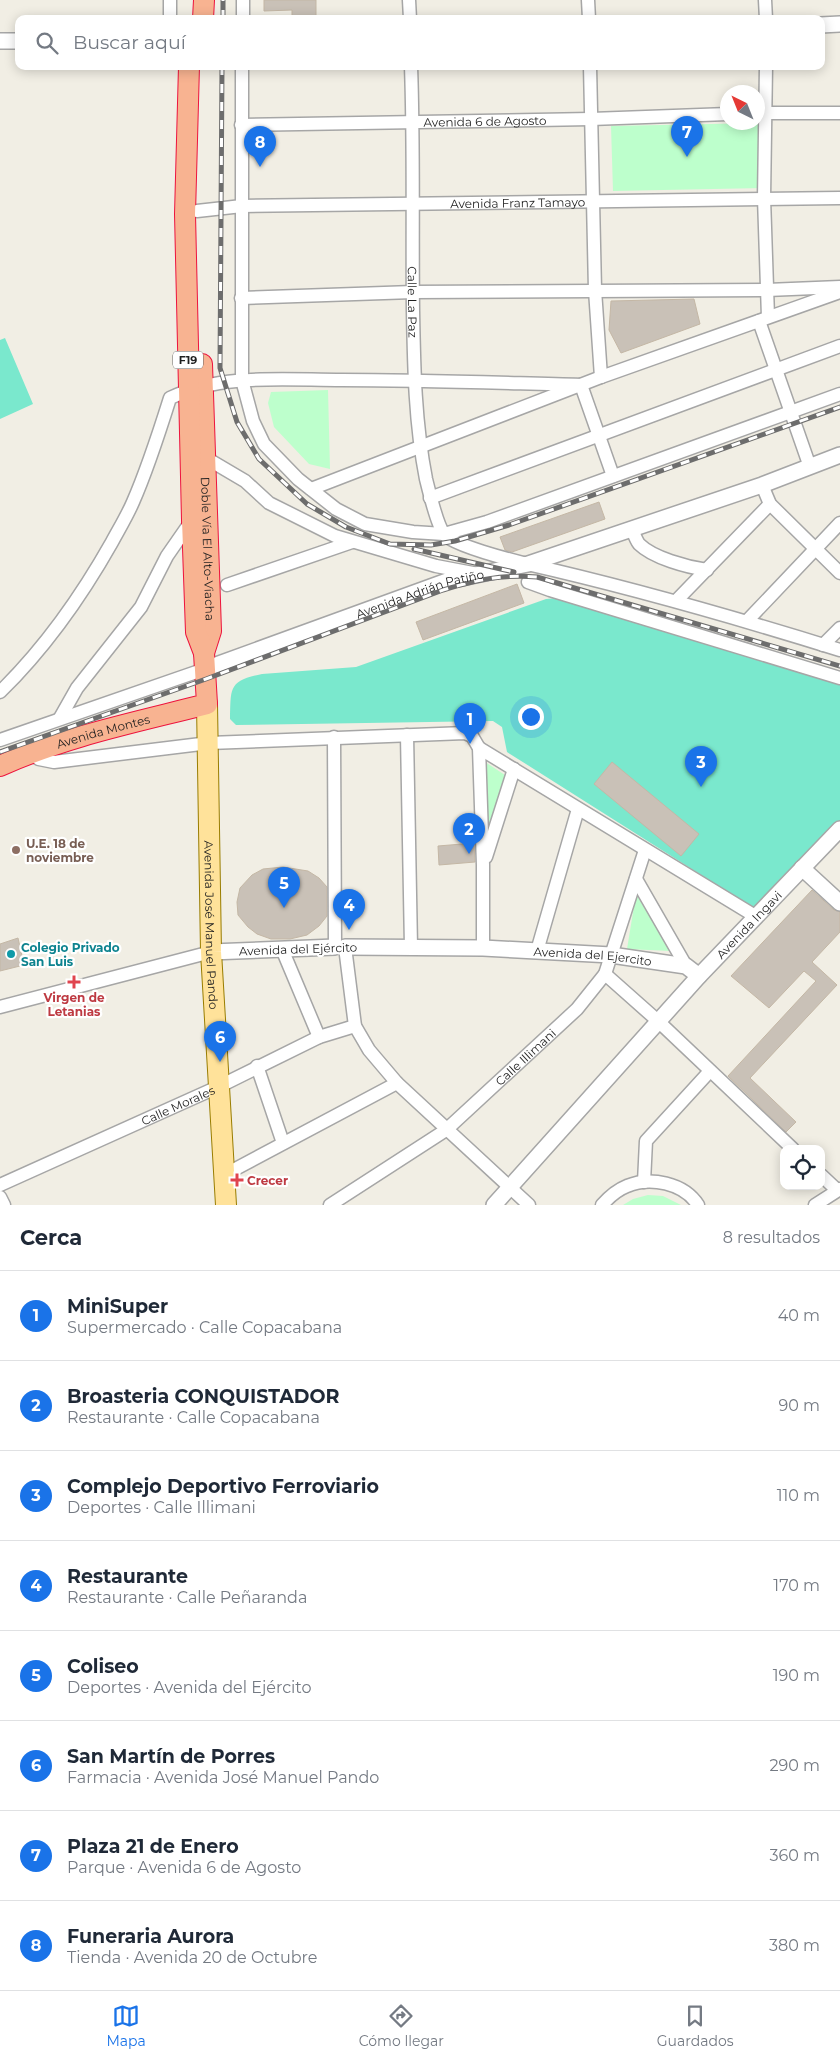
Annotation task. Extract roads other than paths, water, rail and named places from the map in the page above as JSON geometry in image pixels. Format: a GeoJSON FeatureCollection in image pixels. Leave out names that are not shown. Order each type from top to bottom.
{"type":"FeatureCollection","features":[{"type":"Feature","properties":{"kind":"highway"},"geometry":{"type":"LineString","coordinates":[[190,15],[191,0]]}},
{"type":"Feature","properties":{"kind":"highway"},"geometry":{"type":"LineString","coordinates":[[203,15],[204,0]]}},
{"type":"Feature","properties":{"kind":"highway","name":"Doble Vía El Alto-Viacha"},"geometry":{"type":"LineString","coordinates":[[189,70],[185,214],[195,388],[206,458],[211,631],[205,661]]}},
{"type":"Feature","properties":{"kind":"highway","name":"Doble Vía El Alto-Viacha"},"geometry":{"type":"LineString","coordinates":[[202,70],[197,211],[192,520],[196,632],[205,661]]}},
{"type":"Feature","properties":{"kind":"highway","name":"F19"},"geometry":{"type":"LineString","coordinates":[[205,661],[207,704]]}},
{"type":"Feature","properties":{"kind":"highway","name":"Avenida Montes"},"geometry":{"type":"LineString","coordinates":[[0,766],[29,753],[89,734],[207,704]]}},
{"type":"Feature","properties":{"kind":"main road","name":"Avenida José Manuel Pando"},"geometry":{"type":"LineString","coordinates":[[207,704],[211,952],[226,1205]]}},
{"type":"Feature","properties":{"kind":"street"},"geometry":{"type":"LineString","coordinates":[[170,0],[170,15]]}},
{"type":"Feature","properties":{"kind":"street"},"geometry":{"type":"LineString","coordinates":[[243,0],[243,15]]}},
{"type":"Feature","properties":{"kind":"street"},"geometry":{"type":"LineString","coordinates":[[409,0],[410,15]]}},
{"type":"Feature","properties":{"kind":"street"},"geometry":{"type":"LineString","coordinates":[[588,0],[588,15]]}},
{"type":"Feature","properties":{"kind":"street"},"geometry":{"type":"LineString","coordinates":[[765,0],[766,15]]}},
{"type":"Feature","properties":{"kind":"street"},"geometry":{"type":"LineString","coordinates":[[825,25],[840,24]]}},
{"type":"Feature","properties":{"kind":"street"},"geometry":{"type":"LineString","coordinates":[[0,41],[15,41]]}},
{"type":"Feature","properties":{"kind":"street"},"geometry":{"type":"LineString","coordinates":[[242,70],[242,380],[253,421],[264,444],[280,462],[336,509],[365,524],[413,532],[444,534],[487,522],[791,414],[840,394]]}},
{"type":"Feature","properties":{"kind":"street","name":"Calle La Paz"},"geometry":{"type":"LineString","coordinates":[[411,70],[414,380],[420,446],[430,498],[444,534]]}},
{"type":"Feature","properties":{"kind":"street"},"geometry":{"type":"LineString","coordinates":[[590,70],[595,290],[601,377]]}},
{"type":"Feature","properties":{"kind":"street"},"geometry":{"type":"LineString","coordinates":[[764,85],[766,70]]}},
{"type":"Feature","properties":{"kind":"street"},"geometry":{"type":"LineString","coordinates":[[765,113],[840,113]]}},
{"type":"Feature","properties":{"kind":"street","name":"Avenida 6 de Agosto"},"geometry":{"type":"LineString","coordinates":[[241,125],[413,123],[720,114]]}},
{"type":"Feature","properties":{"kind":"street"},"geometry":{"type":"LineString","coordinates":[[762,130],[767,290],[764,319],[775,370],[810,467]]}},
{"type":"Feature","properties":{"kind":"street","name":"Avenida Franz Tamayo"},"geometry":{"type":"LineString","coordinates":[[197,211],[242,206],[840,198]]}},
{"type":"Feature","properties":{"kind":"street"},"geometry":{"type":"LineString","coordinates":[[241,298],[413,292],[767,290],[840,286]]}},
{"type":"Feature","properties":{"kind":"street"},"geometry":{"type":"LineString","coordinates":[[311,489],[601,377],[840,292]]}},
{"type":"Feature","properties":{"kind":"street"},"geometry":{"type":"LineString","coordinates":[[430,498],[840,346]]}},
{"type":"Feature","properties":{"kind":"street"},"geometry":{"type":"LineString","coordinates":[[0,692],[23,670],[65,618],[96,571],[132,504],[151,458],[170,398],[195,388],[242,380],[414,380],[581,385]]}},
{"type":"Feature","properties":{"kind":"street"},"geometry":{"type":"LineString","coordinates":[[581,385],[613,476]]}},
{"type":"Feature","properties":{"kind":"street","name":"Avenida Adrián Patiño"},"geometry":{"type":"LineString","coordinates":[[0,740],[205,661],[447,581],[528,564],[762,485],[840,455]]}},
{"type":"Feature","properties":{"kind":"street"},"geometry":{"type":"LineString","coordinates":[[206,458],[246,481],[270,503],[318,528],[352,542],[436,566],[480,574]]}},
{"type":"Feature","properties":{"kind":"street"},"geometry":{"type":"LineString","coordinates":[[762,485],[770,504],[840,573]]}},
{"type":"Feature","properties":{"kind":"street"},"geometry":{"type":"LineString","coordinates":[[676,601],[770,504]]}},
{"type":"Feature","properties":{"kind":"street"},"geometry":{"type":"LineString","coordinates":[[60,718],[77,688],[141,607],[168,556],[192,520]]}},
{"type":"Feature","properties":{"kind":"street"},"geometry":{"type":"LineString","coordinates":[[747,621],[840,523]]}},
{"type":"Feature","properties":{"kind":"street"},"geometry":{"type":"LineString","coordinates":[[632,529],[637,542],[645,549],[685,566],[707,570]]}},
{"type":"Feature","properties":{"kind":"street"},"geometry":{"type":"LineString","coordinates":[[444,534],[455,542],[500,558],[676,601],[840,650]]}},
{"type":"Feature","properties":{"kind":"street"},"geometry":{"type":"LineString","coordinates":[[228,585],[352,542]]}},
{"type":"Feature","properties":{"kind":"street"},"geometry":{"type":"LineString","coordinates":[[528,582],[840,678]]}},
{"type":"Feature","properties":{"kind":"street"},"geometry":{"type":"LineString","coordinates":[[824,644],[840,628]]}},
{"type":"Feature","properties":{"kind":"street"},"geometry":{"type":"LineString","coordinates":[[29,753],[39,759],[54,762],[209,743],[465,733],[472,736],[479,748],[483,865],[483,948]]}},
{"type":"Feature","properties":{"kind":"street"},"geometry":{"type":"LineString","coordinates":[[408,735],[411,947]]}},
{"type":"Feature","properties":{"kind":"street"},"geometry":{"type":"LineString","coordinates":[[334,737],[340,947],[355,1026],[369,1050],[398,1083],[446,1130],[529,1205]]}},
{"type":"Feature","properties":{"kind":"street"},"geometry":{"type":"LineString","coordinates":[[479,748],[755,916]]}},
{"type":"Feature","properties":{"kind":"street"},"geometry":{"type":"LineString","coordinates":[[483,865],[514,769]]}},
{"type":"Feature","properties":{"kind":"street"},"geometry":{"type":"LineString","coordinates":[[536,951],[578,809]]}},
{"type":"Feature","properties":{"kind":"street","name":"Avenida Ingavi"},"geometry":{"type":"LineString","coordinates":[[494,1205],[699,976],[840,829]]}},
{"type":"Feature","properties":{"kind":"street","name":"Calle Illimani"},"geometry":{"type":"LineString","coordinates":[[330,1205],[446,1130],[577,1009],[605,974],[610,955],[620,933],[645,850]]}},
{"type":"Feature","properties":{"kind":"street"},"geometry":{"type":"LineString","coordinates":[[802,868],[840,903]]}},
{"type":"Feature","properties":{"kind":"street"},"geometry":{"type":"LineString","coordinates":[[636,879],[686,966]]}},
{"type":"Feature","properties":{"kind":"street","name":"Avenida del Ejército"},"geometry":{"type":"LineString","coordinates":[[0,1007],[211,952],[340,947],[483,948]]}},
{"type":"Feature","properties":{"kind":"street","name":"Avenida del Ejercito"},"geometry":{"type":"LineString","coordinates":[[483,948],[610,955],[686,966],[699,976]]}},
{"type":"Feature","properties":{"kind":"street"},"geometry":{"type":"LineString","coordinates":[[282,949],[319,1037]]}},
{"type":"Feature","properties":{"kind":"street"},"geometry":{"type":"LineString","coordinates":[[605,974],[789,1145]]}},
{"type":"Feature","properties":{"kind":"street","name":"Calle Morales"},"geometry":{"type":"LineString","coordinates":[[0,1185],[220,1086],[257,1066],[319,1037],[355,1026]]}},
{"type":"Feature","properties":{"kind":"street"},"geometry":{"type":"LineString","coordinates":[[257,1066],[283,1143]]}},
{"type":"Feature","properties":{"kind":"street"},"geometry":{"type":"LineString","coordinates":[[644,1182],[646,1141],[710,1071]]}},
{"type":"Feature","properties":{"kind":"street"},"geometry":{"type":"LineString","coordinates":[[224,1175],[398,1083]]}},
{"type":"Feature","properties":{"kind":"street"},"geometry":{"type":"LineString","coordinates":[[815,1205],[839,1190],[825,1178]]}},
{"type":"Feature","properties":{"kind":"street"},"geometry":{"type":"LineString","coordinates":[[602,1205],[611,1195],[627,1186],[644,1182],[663,1183],[681,1190],[698,1205]]}},
{"type":"Feature","properties":{"kind":"street"},"geometry":{"type":"LineString","coordinates":[[0,1197],[4,1205]]}},
{"type":"Feature","properties":{"kind":"railway"},"geometry":{"type":"LineString","coordinates":[[223,0],[223,15]]}},
{"type":"Feature","properties":{"kind":"railway"},"geometry":{"type":"LineString","coordinates":[[222,70],[220,368],[237,422],[259,459],[307,504],[346,527],[390,544],[431,545],[455,541],[509,525],[840,407]]}},
{"type":"Feature","properties":{"kind":"railway"},"geometry":{"type":"LineString","coordinates":[[414,549],[514,572]]}},
{"type":"Feature","properties":{"kind":"railway"},"geometry":{"type":"LineString","coordinates":[[0,752],[206,679],[443,590],[500,577],[537,577],[840,666]]}},
{"type":"Feature","properties":{"kind":"place","name":"Plaza 21 de Enero"},"geometry":{"type":"Point","coordinates":[687,157]}},
{"type":"Feature","properties":{"kind":"place","name":"Funeraria Aurora"},"geometry":{"type":"Point","coordinates":[260,167]}},
{"type":"Feature","properties":{"kind":"place","name":"MiniSuper"},"geometry":{"type":"Point","coordinates":[470,744]}},
{"type":"Feature","properties":{"kind":"place","name":"Complejo Deportivo Ferroviario"},"geometry":{"type":"Point","coordinates":[701,787]}},
{"type":"Feature","properties":{"kind":"place","name":"U.E. 18 de noviembre"},"geometry":{"type":"Point","coordinates":[16,850]}},
{"type":"Feature","properties":{"kind":"place","name":"Broasteria CONQUISTADOR"},"geometry":{"type":"Point","coordinates":[469,854]}},
{"type":"Feature","properties":{"kind":"place","name":"Coliseo"},"geometry":{"type":"Point","coordinates":[284,908]}},
{"type":"Feature","properties":{"kind":"place","name":"Restaurante"},"geometry":{"type":"Point","coordinates":[349,930]}},
{"type":"Feature","properties":{"kind":"place","name":"Colegio Privado San Luis"},"geometry":{"type":"Point","coordinates":[11,954]}},
{"type":"Feature","properties":{"kind":"place","name":"Virgen de Letanias"},"geometry":{"type":"Point","coordinates":[74,982]}},
{"type":"Feature","properties":{"kind":"place","name":"San Martín de Porres"},"geometry":{"type":"Point","coordinates":[220,1062]}},
{"type":"Feature","properties":{"kind":"place","name":"Crecer"},"geometry":{"type":"Point","coordinates":[237,1180]}}]}
